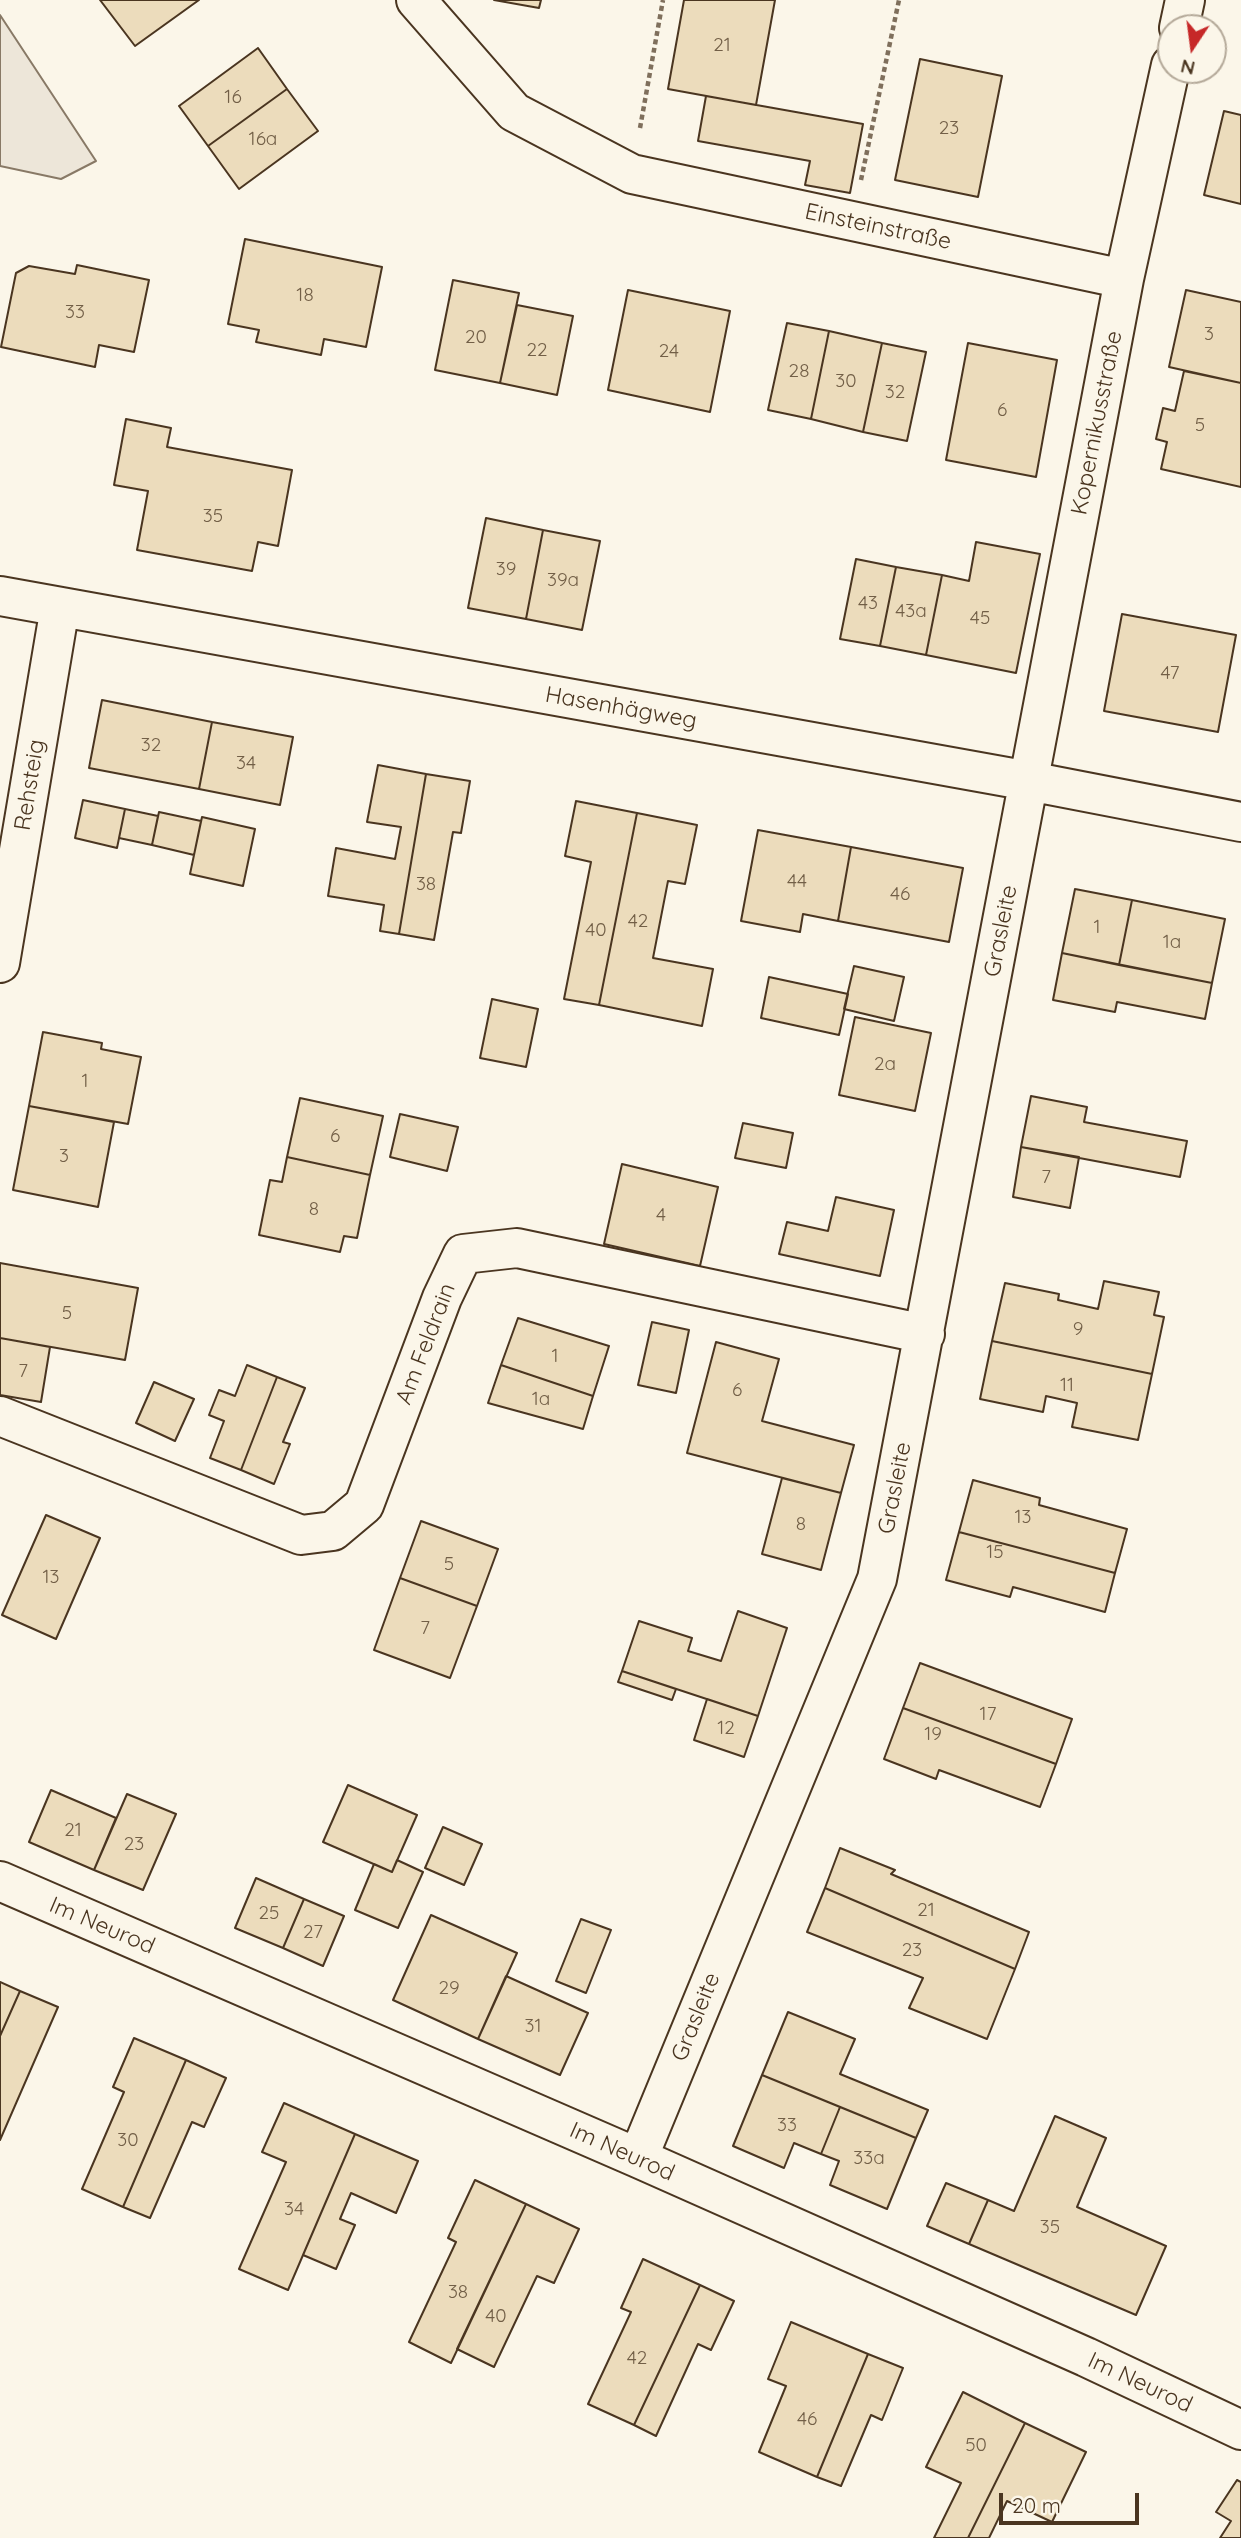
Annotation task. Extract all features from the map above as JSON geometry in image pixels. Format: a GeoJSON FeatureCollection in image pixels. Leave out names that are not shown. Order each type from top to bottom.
{"type":"FeatureCollection","features":[{"type":"Feature","properties":{"kind":"street","name":"Einsteinstraße"},"geometry":{"type":"LineString","coordinates":[[416,0],[514,112],[632,174],[1125,279]]}},
{"type":"Feature","properties":{"kind":"street","name":"Kopernikusstraße"},"geometry":{"type":"LineString","coordinates":[[1029,781],[1125,279],[1167,84]]}},
{"type":"Feature","properties":{"kind":"street","name":"Hasenhägweg"},"geometry":{"type":"LineString","coordinates":[[0,596],[1029,781],[1241,822]]}},
{"type":"Feature","properties":{"kind":"street","name":"Rehsteig"},"geometry":{"type":"LineString","coordinates":[[0,963],[60,607]]}},
{"type":"Feature","properties":{"kind":"street","name":"Grasleite"},"geometry":{"type":"LineString","coordinates":[[638,2158],[877,1578],[1029,781]]}},
{"type":"Feature","properties":{"kind":"street","name":"Am Feldrain"},"geometry":{"type":"LineString","coordinates":[[0,1416],[301,1535],[333,1531],[364,1505],[442,1298],[463,1254],[517,1248],[925,1334]]}},
{"type":"Feature","properties":{"kind":"street","name":"Im Neurod"},"geometry":{"type":"LineString","coordinates":[[0,1881],[638,2158],[1061,2346],[1241,2430]]}},
{"type":"Feature","properties":{"kind":"path"},"geometry":{"type":"LineString","coordinates":[[632,174],[663,0]]}},
{"type":"Feature","properties":{"kind":"path"},"geometry":{"type":"LineString","coordinates":[[852,222],[899,0]]}},
{"type":"Feature","properties":{"kind":"shaded area"},"geometry":{"type":"Polygon","coordinates":[[[0,15],[96,161],[61,179],[0,166],[0,15]]]}},
{"type":"Feature","properties":{"kind":"building"},"geometry":{"type":"Polygon","coordinates":[[[100,0],[199,0],[135,46],[100,0]]]}},
{"type":"Feature","properties":{"kind":"building"},"geometry":{"type":"Polygon","coordinates":[[[494,0],[541,0],[539,8],[494,0]]]}},
{"type":"Feature","properties":{"kind":"building"},"geometry":{"type":"Polygon","coordinates":[[[684,0],[775,0],[756,105],[668,89],[684,0]]]}},
{"type":"Feature","properties":{"kind":"building"},"geometry":{"type":"Polygon","coordinates":[[[258,48],[287,89],[208,146],[179,106],[258,48]]]}},
{"type":"Feature","properties":{"kind":"building"},"geometry":{"type":"Polygon","coordinates":[[[920,59],[1002,76],[978,197],[895,180],[920,59]]]}},
{"type":"Feature","properties":{"kind":"building"},"geometry":{"type":"Polygon","coordinates":[[[287,89],[318,131],[239,189],[208,146],[287,89]]]}},
{"type":"Feature","properties":{"kind":"building"},"geometry":{"type":"Polygon","coordinates":[[[706,96],[863,124],[850,193],[805,185],[810,161],[698,141],[706,96]]]}},
{"type":"Feature","properties":{"kind":"building"},"geometry":{"type":"Polygon","coordinates":[[[1224,111],[1241,115],[1241,204],[1204,195],[1224,111]]]}},
{"type":"Feature","properties":{"kind":"building"},"geometry":{"type":"Polygon","coordinates":[[[245,239],[382,267],[366,347],[324,339],[321,355],[256,342],[259,330],[228,324],[245,239]]]}},
{"type":"Feature","properties":{"kind":"building"},"geometry":{"type":"Polygon","coordinates":[[[77,265],[149,280],[134,352],[99,345],[95,367],[1,347],[16,273],[29,266],[75,274],[77,265]]]}},
{"type":"Feature","properties":{"kind":"building"},"geometry":{"type":"Polygon","coordinates":[[[453,280],[519,293],[500,383],[435,370],[453,280]]]}},
{"type":"Feature","properties":{"kind":"building"},"geometry":{"type":"Polygon","coordinates":[[[628,290],[730,311],[710,412],[608,390],[628,290]]]}},
{"type":"Feature","properties":{"kind":"building"},"geometry":{"type":"Polygon","coordinates":[[[1186,290],[1241,302],[1241,383],[1169,367],[1186,290]]]}},
{"type":"Feature","properties":{"kind":"building"},"geometry":{"type":"Polygon","coordinates":[[[517,305],[573,316],[557,395],[500,383],[517,305]]]}},
{"type":"Feature","properties":{"kind":"building"},"geometry":{"type":"Polygon","coordinates":[[[787,323],[829,331],[811,419],[768,410],[787,323]]]}},
{"type":"Feature","properties":{"kind":"building"},"geometry":{"type":"Polygon","coordinates":[[[829,331],[882,343],[863,432],[811,419],[829,331]]]}},
{"type":"Feature","properties":{"kind":"building"},"geometry":{"type":"Polygon","coordinates":[[[882,343],[926,352],[907,441],[863,432],[882,343]]]}},
{"type":"Feature","properties":{"kind":"building"},"geometry":{"type":"Polygon","coordinates":[[[968,343],[1057,360],[1036,477],[946,460],[968,343]]]}},
{"type":"Feature","properties":{"kind":"building"},"geometry":{"type":"Polygon","coordinates":[[[1184,371],[1241,383],[1241,487],[1161,469],[1167,442],[1156,439],[1163,408],[1175,411],[1184,371]]]}},
{"type":"Feature","properties":{"kind":"building"},"geometry":{"type":"Polygon","coordinates":[[[126,419],[171,428],[167,447],[292,470],[278,546],[258,542],[252,571],[137,550],[148,491],[114,485],[126,419]]]}},
{"type":"Feature","properties":{"kind":"building"},"geometry":{"type":"Polygon","coordinates":[[[486,518],[543,530],[526,619],[468,608],[486,518]]]}},
{"type":"Feature","properties":{"kind":"building"},"geometry":{"type":"Polygon","coordinates":[[[543,530],[600,541],[582,630],[526,619],[543,530]]]}},
{"type":"Feature","properties":{"kind":"building"},"geometry":{"type":"Polygon","coordinates":[[[976,542],[1040,554],[1016,673],[926,655],[942,575],[969,581],[976,542]]]}},
{"type":"Feature","properties":{"kind":"building"},"geometry":{"type":"Polygon","coordinates":[[[856,559],[896,567],[880,646],[840,639],[856,559]]]}},
{"type":"Feature","properties":{"kind":"building"},"geometry":{"type":"Polygon","coordinates":[[[896,567],[942,575],[926,655],[880,646],[896,567]]]}},
{"type":"Feature","properties":{"kind":"building"},"geometry":{"type":"Polygon","coordinates":[[[1122,614],[1236,635],[1218,732],[1104,711],[1122,614]]]}},
{"type":"Feature","properties":{"kind":"building"},"geometry":{"type":"Polygon","coordinates":[[[102,700],[212,722],[199,789],[89,768],[102,700]]]}},
{"type":"Feature","properties":{"kind":"building"},"geometry":{"type":"Polygon","coordinates":[[[212,722],[293,737],[280,805],[199,789],[212,722]]]}},
{"type":"Feature","properties":{"kind":"building"},"geometry":{"type":"Polygon","coordinates":[[[378,765],[426,774],[399,934],[380,931],[384,905],[328,896],[336,848],[395,859],[401,827],[367,822],[378,765]]]}},
{"type":"Feature","properties":{"kind":"building"},"geometry":{"type":"Polygon","coordinates":[[[426,774],[470,781],[461,833],[453,832],[434,940],[399,934],[426,774]]]}},
{"type":"Feature","properties":{"kind":"building"},"geometry":{"type":"Polygon","coordinates":[[[83,800],[125,809],[117,848],[75,838],[83,800]]]}},
{"type":"Feature","properties":{"kind":"building"},"geometry":{"type":"Polygon","coordinates":[[[576,801],[637,813],[599,1005],[564,999],[591,862],[565,856],[576,801]]]}},
{"type":"Feature","properties":{"kind":"building"},"geometry":{"type":"Polygon","coordinates":[[[125,809],[158,816],[152,845],[119,838],[125,809]]]}},
{"type":"Feature","properties":{"kind":"building"},"geometry":{"type":"Polygon","coordinates":[[[159,812],[201,821],[194,855],[152,845],[159,812]]]}},
{"type":"Feature","properties":{"kind":"building"},"geometry":{"type":"Polygon","coordinates":[[[637,813],[697,825],[685,884],[668,881],[653,958],[713,969],[702,1026],[599,1005],[637,813]]]}},
{"type":"Feature","properties":{"kind":"building"},"geometry":{"type":"Polygon","coordinates":[[[202,817],[255,829],[243,886],[190,874],[202,817]]]}},
{"type":"Feature","properties":{"kind":"building"},"geometry":{"type":"Polygon","coordinates":[[[758,830],[851,847],[838,921],[803,914],[800,932],[741,921],[758,830]]]}},
{"type":"Feature","properties":{"kind":"building"},"geometry":{"type":"Polygon","coordinates":[[[851,847],[963,868],[949,942],[838,921],[851,847]]]}},
{"type":"Feature","properties":{"kind":"building"},"geometry":{"type":"Polygon","coordinates":[[[1075,889],[1132,900],[1119,965],[1062,953],[1075,889]]]}},
{"type":"Feature","properties":{"kind":"building"},"geometry":{"type":"Polygon","coordinates":[[[1132,900],[1225,919],[1212,983],[1119,965],[1132,900]]]}},
{"type":"Feature","properties":{"kind":"building"},"geometry":{"type":"Polygon","coordinates":[[[1062,953],[1212,983],[1205,1019],[1117,1002],[1115,1012],[1053,1000],[1062,953]]]}},
{"type":"Feature","properties":{"kind":"building"},"geometry":{"type":"Polygon","coordinates":[[[854,966],[904,977],[894,1021],[844,1009],[854,966]]]}},
{"type":"Feature","properties":{"kind":"building"},"geometry":{"type":"Polygon","coordinates":[[[769,977],[848,994],[839,1035],[761,1018],[769,977]]]}},
{"type":"Feature","properties":{"kind":"building"},"geometry":{"type":"Polygon","coordinates":[[[492,999],[538,1009],[526,1067],[480,1058],[492,999]]]}},
{"type":"Feature","properties":{"kind":"building"},"geometry":{"type":"Polygon","coordinates":[[[855,1017],[931,1033],[915,1111],[839,1095],[855,1017]]]}},
{"type":"Feature","properties":{"kind":"building"},"geometry":{"type":"Polygon","coordinates":[[[43,1032],[102,1043],[101,1049],[141,1057],[128,1124],[29,1106],[43,1032]]]}},
{"type":"Feature","properties":{"kind":"building"},"geometry":{"type":"Polygon","coordinates":[[[1031,1096],[1087,1107],[1084,1122],[1187,1141],[1180,1177],[1021,1147],[1031,1096]]]}},
{"type":"Feature","properties":{"kind":"building"},"geometry":{"type":"Polygon","coordinates":[[[300,1098],[383,1116],[370,1175],[287,1157],[300,1098]]]}},
{"type":"Feature","properties":{"kind":"building"},"geometry":{"type":"Polygon","coordinates":[[[29,1106],[114,1122],[98,1207],[13,1190],[29,1106]]]}},
{"type":"Feature","properties":{"kind":"building"},"geometry":{"type":"Polygon","coordinates":[[[400,1114],[458,1127],[447,1171],[390,1157],[400,1114]]]}},
{"type":"Feature","properties":{"kind":"building"},"geometry":{"type":"Polygon","coordinates":[[[743,1123],[793,1133],[786,1168],[735,1158],[743,1123]]]}},
{"type":"Feature","properties":{"kind":"building"},"geometry":{"type":"Polygon","coordinates":[[[1021,1147],[1079,1157],[1070,1208],[1013,1197],[1021,1147]]]}},
{"type":"Feature","properties":{"kind":"building"},"geometry":{"type":"Polygon","coordinates":[[[287,1157],[370,1175],[357,1238],[344,1236],[340,1252],[259,1235],[270,1180],[282,1182],[287,1157]]]}},
{"type":"Feature","properties":{"kind":"building"},"geometry":{"type":"Polygon","coordinates":[[[622,1164],[718,1187],[700,1266],[604,1244],[622,1164]]]}},
{"type":"Feature","properties":{"kind":"building"},"geometry":{"type":"Polygon","coordinates":[[[836,1197],[894,1210],[880,1276],[779,1254],[787,1222],[828,1231],[836,1197]]]}},
{"type":"Feature","properties":{"kind":"building"},"geometry":{"type":"Polygon","coordinates":[[[0,1263],[138,1288],[125,1360],[0,1338],[0,1263]]]}},
{"type":"Feature","properties":{"kind":"building"},"geometry":{"type":"Polygon","coordinates":[[[1104,1281],[1159,1292],[1154,1315],[1164,1317],[1152,1374],[992,1341],[1005,1283],[1059,1294],[1058,1300],[1098,1309],[1104,1281]]]}},
{"type":"Feature","properties":{"kind":"building"},"geometry":{"type":"Polygon","coordinates":[[[518,1318],[609,1346],[593,1396],[501,1365],[518,1318]]]}},
{"type":"Feature","properties":{"kind":"building"},"geometry":{"type":"Polygon","coordinates":[[[652,1322],[689,1330],[676,1393],[638,1385],[652,1322]]]}},
{"type":"Feature","properties":{"kind":"building"},"geometry":{"type":"Polygon","coordinates":[[[0,1338],[50,1347],[41,1402],[0,1395],[0,1338]]]}},
{"type":"Feature","properties":{"kind":"building"},"geometry":{"type":"Polygon","coordinates":[[[992,1341],[1152,1374],[1138,1440],[1072,1427],[1077,1403],[1046,1396],[1043,1412],[980,1399],[992,1341]]]}},
{"type":"Feature","properties":{"kind":"building"},"geometry":{"type":"Polygon","coordinates":[[[716,1342],[779,1359],[762,1421],[854,1445],[841,1493],[687,1453],[716,1342]]]}},
{"type":"Feature","properties":{"kind":"building"},"geometry":{"type":"Polygon","coordinates":[[[247,1365],[277,1377],[241,1470],[210,1458],[224,1421],[209,1415],[219,1390],[235,1396],[247,1365]]]}},
{"type":"Feature","properties":{"kind":"building"},"geometry":{"type":"Polygon","coordinates":[[[501,1365],[593,1396],[583,1429],[488,1403],[501,1365]]]}},
{"type":"Feature","properties":{"kind":"building"},"geometry":{"type":"Polygon","coordinates":[[[277,1377],[305,1388],[283,1442],[290,1444],[274,1484],[241,1470],[277,1377]]]}},
{"type":"Feature","properties":{"kind":"building"},"geometry":{"type":"Polygon","coordinates":[[[154,1382],[194,1399],[175,1441],[136,1423],[154,1382]]]}},
{"type":"Feature","properties":{"kind":"building"},"geometry":{"type":"Polygon","coordinates":[[[782,1478],[841,1493],[821,1570],[762,1554],[782,1478]]]}},
{"type":"Feature","properties":{"kind":"building"},"geometry":{"type":"Polygon","coordinates":[[[973,1480],[1040,1498],[1039,1505],[1127,1529],[1115,1573],[959,1532],[973,1480]]]}},
{"type":"Feature","properties":{"kind":"building"},"geometry":{"type":"Polygon","coordinates":[[[46,1515],[100,1538],[56,1639],[2,1615],[46,1515]]]}},
{"type":"Feature","properties":{"kind":"building"},"geometry":{"type":"Polygon","coordinates":[[[421,1521],[498,1549],[477,1606],[400,1578],[421,1521]]]}},
{"type":"Feature","properties":{"kind":"building"},"geometry":{"type":"Polygon","coordinates":[[[959,1532],[1115,1573],[1105,1612],[1013,1587],[1010,1597],[946,1580],[959,1532]]]}},
{"type":"Feature","properties":{"kind":"building"},"geometry":{"type":"Polygon","coordinates":[[[400,1578],[477,1606],[450,1678],[374,1650],[400,1578]]]}},
{"type":"Feature","properties":{"kind":"building"},"geometry":{"type":"Polygon","coordinates":[[[738,1611],[787,1628],[758,1716],[622,1671],[639,1621],[692,1638],[688,1651],[721,1661],[738,1611]]]}},
{"type":"Feature","properties":{"kind":"building"},"geometry":{"type":"Polygon","coordinates":[[[920,1663],[1072,1719],[1056,1764],[903,1708],[920,1663]]]}},
{"type":"Feature","properties":{"kind":"building"},"geometry":{"type":"Polygon","coordinates":[[[622,1671],[676,1689],[672,1700],[618,1682],[622,1671]]]}},
{"type":"Feature","properties":{"kind":"building"},"geometry":{"type":"Polygon","coordinates":[[[707,1699],[758,1716],[744,1757],[694,1740],[707,1699]]]}},
{"type":"Feature","properties":{"kind":"building"},"geometry":{"type":"Polygon","coordinates":[[[903,1708],[1056,1764],[1040,1807],[939,1770],[936,1779],[884,1759],[903,1708]]]}},
{"type":"Feature","properties":{"kind":"building"},"geometry":{"type":"Polygon","coordinates":[[[348,1785],[417,1815],[392,1872],[323,1842],[348,1785]]]}},
{"type":"Feature","properties":{"kind":"building"},"geometry":{"type":"Polygon","coordinates":[[[51,1790],[116,1818],[94,1870],[29,1842],[51,1790]]]}},
{"type":"Feature","properties":{"kind":"building"},"geometry":{"type":"Polygon","coordinates":[[[127,1794],[176,1814],[143,1890],[94,1870],[127,1794]]]}},
{"type":"Feature","properties":{"kind":"building"},"geometry":{"type":"Polygon","coordinates":[[[443,1827],[482,1844],[464,1885],[425,1868],[443,1827]]]}},
{"type":"Feature","properties":{"kind":"building"},"geometry":{"type":"Polygon","coordinates":[[[840,1848],[895,1870],[891,1874],[1029,1932],[1015,1969],[825,1888],[840,1848]]]}},
{"type":"Feature","properties":{"kind":"building"},"geometry":{"type":"Polygon","coordinates":[[[397,1860],[423,1872],[398,1928],[355,1910],[374,1864],[392,1872],[397,1860]]]}},
{"type":"Feature","properties":{"kind":"building"},"geometry":{"type":"Polygon","coordinates":[[[256,1878],[304,1899],[283,1948],[235,1928],[256,1878]]]}},
{"type":"Feature","properties":{"kind":"building"},"geometry":{"type":"Polygon","coordinates":[[[825,1888],[1015,1969],[987,2039],[909,2008],[923,1978],[807,1932],[825,1888]]]}},
{"type":"Feature","properties":{"kind":"building"},"geometry":{"type":"Polygon","coordinates":[[[304,1899],[344,1916],[323,1966],[283,1948],[304,1899]]]}},
{"type":"Feature","properties":{"kind":"building"},"geometry":{"type":"Polygon","coordinates":[[[431,1915],[517,1953],[478,2039],[393,2000],[431,1915]]]}},
{"type":"Feature","properties":{"kind":"building"},"geometry":{"type":"Polygon","coordinates":[[[581,1919],[611,1930],[586,1993],[556,1981],[581,1919]]]}},
{"type":"Feature","properties":{"kind":"building"},"geometry":{"type":"Polygon","coordinates":[[[506,1976],[588,2013],[560,2075],[478,2039],[506,1976]]]}},
{"type":"Feature","properties":{"kind":"building"},"geometry":{"type":"Polygon","coordinates":[[[0,1982],[20,1991],[0,2036],[0,1982]]]}},
{"type":"Feature","properties":{"kind":"building"},"geometry":{"type":"Polygon","coordinates":[[[20,1991],[58,2007],[0,2140],[0,2036],[20,1991]]]}},
{"type":"Feature","properties":{"kind":"building"},"geometry":{"type":"Polygon","coordinates":[[[788,2012],[855,2039],[840,2074],[928,2110],[916,2138],[762,2075],[788,2012]]]}},
{"type":"Feature","properties":{"kind":"building"},"geometry":{"type":"Polygon","coordinates":[[[134,2038],[186,2060],[123,2207],[82,2189],[124,2092],[113,2087],[134,2038]]]}},
{"type":"Feature","properties":{"kind":"building"},"geometry":{"type":"Polygon","coordinates":[[[186,2060],[226,2078],[204,2127],[192,2122],[150,2218],[123,2207],[186,2060]]]}},
{"type":"Feature","properties":{"kind":"building"},"geometry":{"type":"Polygon","coordinates":[[[762,2075],[840,2107],[821,2154],[794,2143],[784,2168],[733,2146],[762,2075]]]}},
{"type":"Feature","properties":{"kind":"building"},"geometry":{"type":"Polygon","coordinates":[[[284,2103],[355,2134],[288,2290],[239,2269],[286,2162],[262,2152],[284,2103]]]}},
{"type":"Feature","properties":{"kind":"building"},"geometry":{"type":"Polygon","coordinates":[[[840,2107],[916,2138],[887,2209],[830,2185],[839,2161],[821,2154],[840,2107]]]}},
{"type":"Feature","properties":{"kind":"building"},"geometry":{"type":"Polygon","coordinates":[[[1055,2116],[1106,2138],[1077,2207],[1166,2246],[1136,2315],[969,2244],[988,2200],[1014,2211],[1055,2116]]]}},
{"type":"Feature","properties":{"kind":"building"},"geometry":{"type":"Polygon","coordinates":[[[355,2134],[418,2161],[396,2213],[351,2193],[340,2219],[355,2225],[336,2269],[303,2255],[355,2134]]]}},
{"type":"Feature","properties":{"kind":"building"},"geometry":{"type":"Polygon","coordinates":[[[475,2180],[526,2204],[451,2363],[409,2342],[456,2242],[448,2238],[475,2180]]]}},
{"type":"Feature","properties":{"kind":"building"},"geometry":{"type":"Polygon","coordinates":[[[946,2183],[988,2200],[969,2244],[927,2226],[946,2183]]]}},
{"type":"Feature","properties":{"kind":"building"},"geometry":{"type":"Polygon","coordinates":[[[526,2204],[579,2229],[554,2283],[537,2276],[494,2367],[457,2349],[526,2204]]]}},
{"type":"Feature","properties":{"kind":"building"},"geometry":{"type":"Polygon","coordinates":[[[643,2259],[700,2285],[634,2425],[588,2404],[631,2312],[621,2308],[643,2259]]]}},
{"type":"Feature","properties":{"kind":"building"},"geometry":{"type":"Polygon","coordinates":[[[700,2285],[734,2301],[711,2350],[698,2344],[656,2436],[634,2425],[700,2285]]]}},
{"type":"Feature","properties":{"kind":"building"},"geometry":{"type":"Polygon","coordinates":[[[791,2322],[868,2354],[817,2477],[759,2452],[786,2386],[768,2379],[791,2322]]]}},
{"type":"Feature","properties":{"kind":"building"},"geometry":{"type":"Polygon","coordinates":[[[868,2354],[903,2368],[882,2420],[871,2415],[841,2486],[817,2477],[868,2354]]]}},
{"type":"Feature","properties":{"kind":"building"},"geometry":{"type":"Polygon","coordinates":[[[963,2392],[1025,2423],[968,2538],[934,2538],[961,2483],[926,2467],[963,2392]]]}},
{"type":"Feature","properties":{"kind":"building"},"geometry":{"type":"Polygon","coordinates":[[[1025,2423],[1086,2452],[1052,2522],[1007,2501],[989,2538],[968,2538],[1025,2423]]]}},
{"type":"Feature","properties":{"kind":"building"},"geometry":{"type":"Polygon","coordinates":[[[1237,2480],[1241,2482],[1241,2538],[1220,2538],[1231,2521],[1216,2512],[1237,2480]]]}}]}
